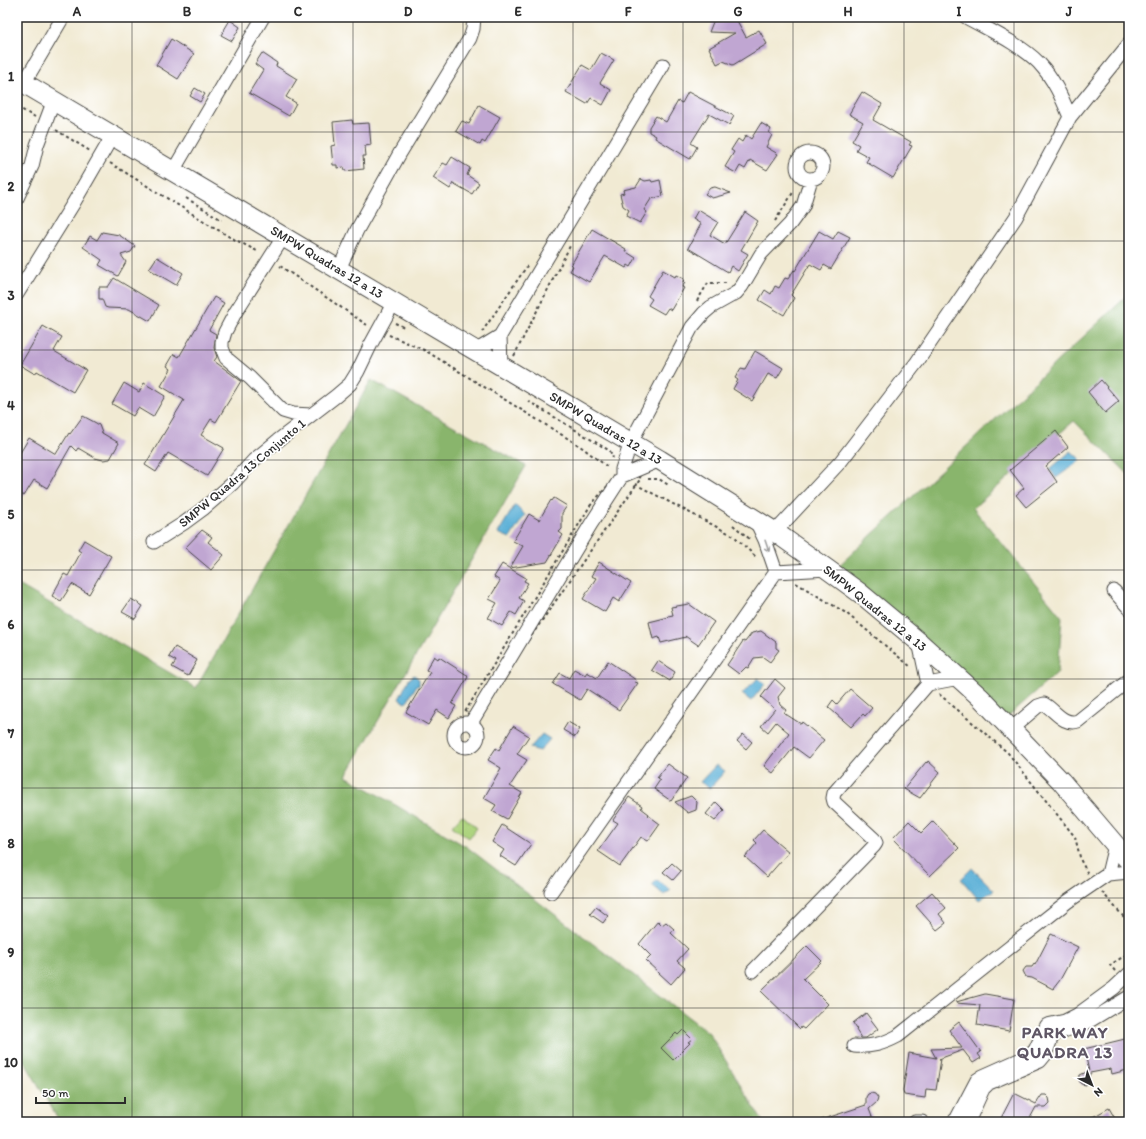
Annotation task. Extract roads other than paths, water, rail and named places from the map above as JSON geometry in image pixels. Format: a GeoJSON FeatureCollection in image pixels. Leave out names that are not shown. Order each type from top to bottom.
{"type":"FeatureCollection","features":[{"type":"Feature","properties":{"kind":"street"},"geometry":{"type":"LineString","coordinates":[[21,81],[63,17]]}},
{"type":"Feature","properties":{"kind":"street"},"geometry":{"type":"LineString","coordinates":[[173,171],[263,17]]}},
{"type":"Feature","properties":{"kind":"street"},"geometry":{"type":"LineString","coordinates":[[339,269],[356,230],[400,153],[470,38],[473,29],[474,17]]}},
{"type":"Feature","properties":{"kind":"street"},"geometry":{"type":"LineString","coordinates":[[966,17],[1020,49],[1040,64],[1058,90],[1070,117]]}},
{"type":"Feature","properties":{"kind":"street"},"geometry":{"type":"LineString","coordinates":[[775,532],[841,462],[917,362],[1016,217],[1070,117],[1129,44]]}},
{"type":"Feature","properties":{"kind":"street"},"geometry":{"type":"LineString","coordinates":[[476,350],[500,336],[663,65]]}},
{"type":"Feature","properties":{"kind":"street","name":"SMPW Quadras 12 a 13"},"geometry":{"type":"LineString","coordinates":[[21,81],[339,269],[390,310],[476,350],[631,442],[775,532],[860,593],[919,642],[959,678],[1061,781],[1129,861]]}},
{"type":"Feature","properties":{"kind":"street"},"geometry":{"type":"LineString","coordinates":[[17,198],[32,166],[37,145],[54,100]]}},
{"type":"Feature","properties":{"kind":"street"},"geometry":{"type":"LineString","coordinates":[[17,294],[73,204],[113,135]]}},
{"type":"Feature","properties":{"kind":"street"},"geometry":{"type":"LineString","coordinates":[[471,723],[591,524],[620,470],[622,469],[631,442],[692,327],[711,307],[736,293],[742,286],[761,254],[797,215],[806,197],[811,179]]}},
{"type":"Feature","properties":{"kind":"street"},"geometry":{"type":"LineString","coordinates":[[284,236],[235,313],[225,332],[222,348],[226,358],[250,378],[283,411],[293,414],[311,415]]}},
{"type":"Feature","properties":{"kind":"street","name":"SMPW Quadra 13 Conjunto 1"},"geometry":{"type":"LineString","coordinates":[[154,542],[203,509],[233,483],[254,460],[350,384],[390,310]]}},
{"type":"Feature","properties":{"kind":"street"},"geometry":{"type":"LineString","coordinates":[[500,336],[501,366]]}},
{"type":"Feature","properties":{"kind":"street"},"geometry":{"type":"LineString","coordinates":[[620,470],[660,460]]}},
{"type":"Feature","properties":{"kind":"street"},"geometry":{"type":"LineString","coordinates":[[756,521],[765,540],[776,572]]}},
{"type":"Feature","properties":{"kind":"street"},"geometry":{"type":"LineString","coordinates":[[776,572],[827,569]]}},
{"type":"Feature","properties":{"kind":"street"},"geometry":{"type":"LineString","coordinates":[[552,892],[776,572]]}},
{"type":"Feature","properties":{"kind":"street"},"geometry":{"type":"LineString","coordinates":[[1114,591],[1129,608]]}},
{"type":"Feature","properties":{"kind":"street"},"geometry":{"type":"LineString","coordinates":[[919,642],[928,684]]}},
{"type":"Feature","properties":{"kind":"street"},"geometry":{"type":"LineString","coordinates":[[753,971],[876,843],[874,839],[834,802],[834,793],[928,684],[959,678]]}},
{"type":"Feature","properties":{"kind":"street"},"geometry":{"type":"LineString","coordinates":[[1011,729],[1038,706],[1044,704],[1064,720],[1069,722],[1078,721],[1129,680]]}},
{"type":"Feature","properties":{"kind":"street"},"geometry":{"type":"LineString","coordinates":[[1108,874],[1115,845]]}},
{"type":"Feature","properties":{"kind":"street"},"geometry":{"type":"LineString","coordinates":[[854,1046],[878,1045],[898,1036],[1067,902],[1108,874],[1129,872]]}},
{"type":"Feature","properties":{"kind":"street"},"geometry":{"type":"LineString","coordinates":[[953,1122],[960,1113],[977,1080],[1030,1055],[1035,1050],[1047,1025],[1065,1021],[1077,1015],[1114,988],[1129,974]]}},
{"type":"Feature","properties":{"kind":"street"},"geometry":{"type":"LineString","coordinates":[[968,1122],[982,1089],[989,1083],[1040,1061],[1055,1034],[1093,1020],[1129,997]]}},
{"type":"Feature","properties":{"kind":"street"},"geometry":{"type":"LineString","coordinates":[[915,1122],[922,1122]]}},
{"type":"Feature","properties":{"kind":"water"},"geometry":{"type":"Polygon","coordinates":[[[1071,451],[1081,460],[1056,478],[1050,469],[1071,451]]]}},
{"type":"Feature","properties":{"kind":"water"},"geometry":{"type":"Polygon","coordinates":[[[515,505],[525,515],[510,538],[498,533],[515,505]]]}},
{"type":"Feature","properties":{"kind":"water"},"geometry":{"type":"Polygon","coordinates":[[[414,675],[419,679],[419,686],[417,685],[406,703],[399,699],[409,679],[414,675]]]}},
{"type":"Feature","properties":{"kind":"water"},"geometry":{"type":"Polygon","coordinates":[[[758,678],[765,684],[751,701],[742,694],[758,678]]]}},
{"type":"Feature","properties":{"kind":"water"},"geometry":{"type":"Polygon","coordinates":[[[542,734],[550,739],[540,751],[530,748],[542,734]]]}},
{"type":"Feature","properties":{"kind":"water"},"geometry":{"type":"Polygon","coordinates":[[[716,765],[725,771],[710,788],[700,782],[716,765]]]}},
{"type":"Feature","properties":{"kind":"water"},"geometry":{"type":"Polygon","coordinates":[[[972,868],[994,890],[979,900],[961,879],[972,868]]]}},
{"type":"Feature","properties":{"kind":"water"},"geometry":{"type":"Polygon","coordinates":[[[657,880],[671,890],[664,895],[652,885],[657,880]]]}},
{"type":"Feature","properties":{"kind":"district","name":"PARK WAY QUADRA 13"},"geometry":{"type":"Point","coordinates":[1065,1042]}}]}
